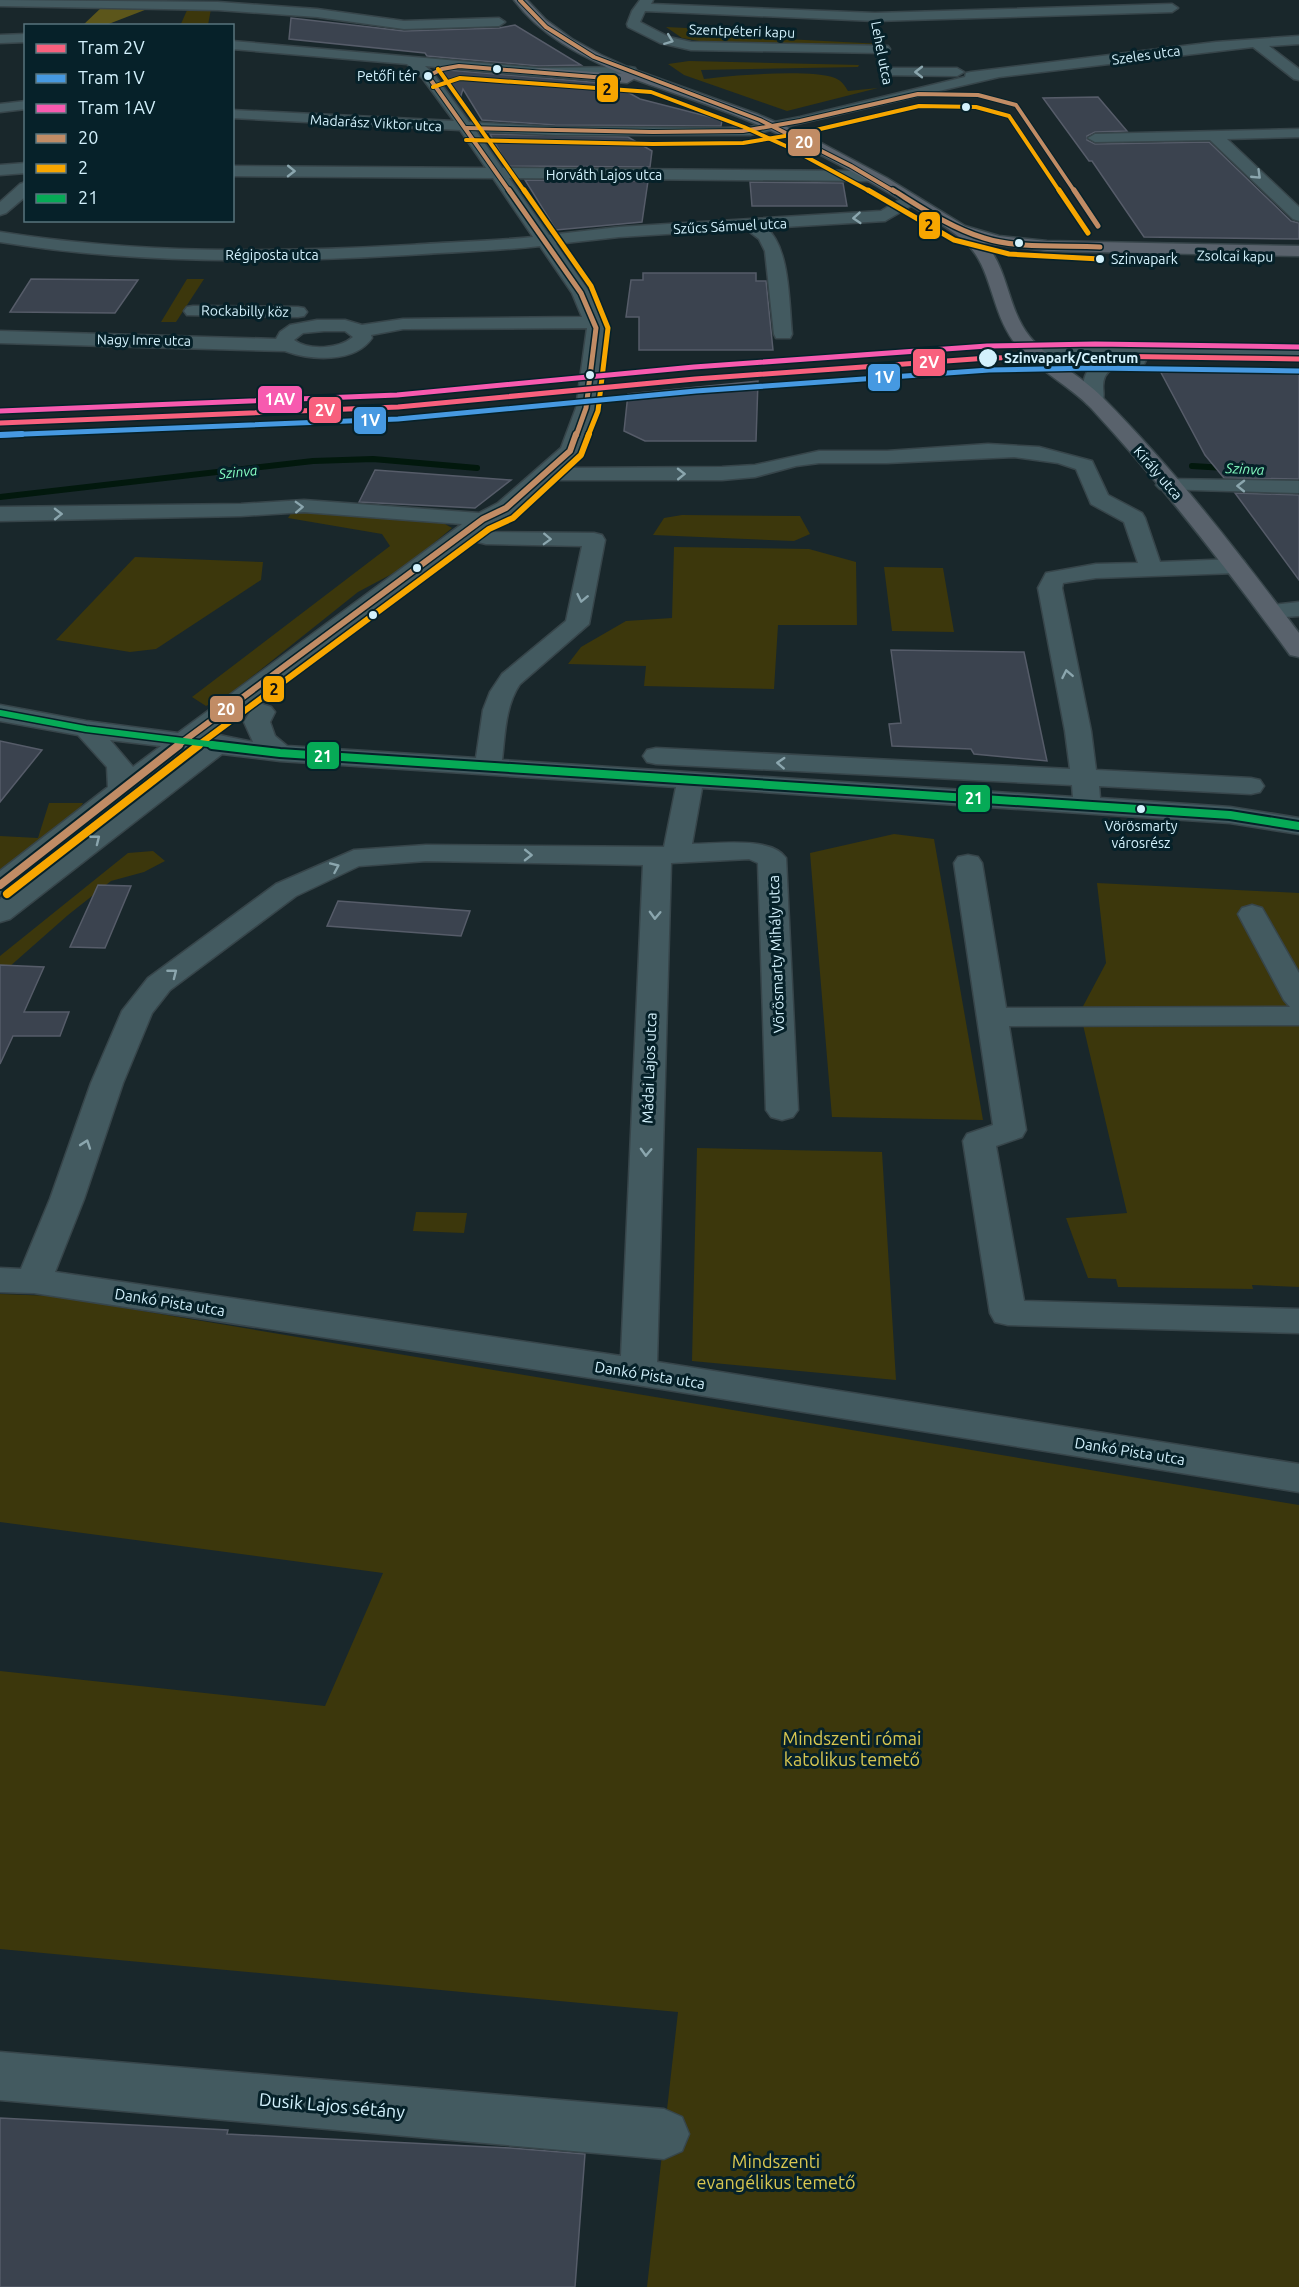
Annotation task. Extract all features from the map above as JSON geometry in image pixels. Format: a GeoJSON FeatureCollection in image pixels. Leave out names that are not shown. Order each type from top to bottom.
{"type":"FeatureCollection","features":[{"type":"Feature","properties":{"kind":"main road"},"geometry":{"type":"LineString","coordinates":[[520,0],[546,27],[594,57],[626,66]]}},
{"type":"Feature","properties":{"kind":"main road"},"geometry":{"type":"LineString","coordinates":[[534,0],[566,28],[626,66],[654,80],[772,126],[868,176],[985,245]]}},
{"type":"Feature","properties":{"kind":"main road"},"geometry":{"type":"LineString","coordinates":[[539,72],[586,65],[593,61],[594,57]]}},
{"type":"Feature","properties":{"kind":"main road"},"geometry":{"type":"LineString","coordinates":[[539,72],[654,80]]}},
{"type":"Feature","properties":{"kind":"main road","name":"Zsolcai kapu"},"geometry":{"type":"LineString","coordinates":[[985,245],[1299,251]]}},
{"type":"Feature","properties":{"kind":"main road","name":"Zsolcai kapu"},"geometry":{"type":"LineString","coordinates":[[985,245],[1014,254],[1299,257]]}},
{"type":"Feature","properties":{"kind":"main road","name":"Király utca"},"geometry":{"type":"LineString","coordinates":[[985,245],[1013,327],[1032,349],[1094,400],[1236,566],[1299,650]]}},
{"type":"Feature","properties":{"kind":"street"},"geometry":{"type":"LineString","coordinates":[[253,8],[265,0]]}},
{"type":"Feature","properties":{"kind":"street","name":"Lehel utca"},"geometry":{"type":"LineString","coordinates":[[872,0],[887,72],[895,96]]}},
{"type":"Feature","properties":{"kind":"street"},"geometry":{"type":"LineString","coordinates":[[644,4],[879,33],[1176,11],[1158,0]]}},
{"type":"Feature","properties":{"kind":"street"},"geometry":{"type":"LineString","coordinates":[[0,2],[218,6],[317,13],[404,25],[499,22]]}},
{"type":"Feature","properties":{"kind":"street"},"geometry":{"type":"LineString","coordinates":[[289,24],[347,3]]}},
{"type":"Feature","properties":{"kind":"street","name":"Szentpéteri kapu"},"geometry":{"type":"LineString","coordinates":[[644,4],[633,24],[679,44],[879,33]]}},
{"type":"Feature","properties":{"kind":"street"},"geometry":{"type":"LineString","coordinates":[[234,43],[261,34],[279,41],[382,59]]}},
{"type":"Feature","properties":{"kind":"street"},"geometry":{"type":"LineString","coordinates":[[1205,36],[1216,46]]}},
{"type":"Feature","properties":{"kind":"street"},"geometry":{"type":"LineString","coordinates":[[0,39],[24,38]]}},
{"type":"Feature","properties":{"kind":"street","name":"Szeles utca"},"geometry":{"type":"LineString","coordinates":[[772,126],[993,75],[1216,46],[1299,40]]}},
{"type":"Feature","properties":{"kind":"street"},"geometry":{"type":"LineString","coordinates":[[1256,43],[1299,76]]}},
{"type":"Feature","properties":{"kind":"street"},"geometry":{"type":"LineString","coordinates":[[234,44],[539,72],[626,66]]}},
{"type":"Feature","properties":{"kind":"street"},"geometry":{"type":"LineString","coordinates":[[0,885],[183,742],[214,733],[262,712],[318,672],[495,521],[570,451],[586,408],[591,380],[595,322],[581,293],[466,128],[428,76],[412,62]]}},
{"type":"Feature","properties":{"kind":"street"},"geometry":{"type":"LineString","coordinates":[[428,76],[442,69],[459,66]]}},
{"type":"Feature","properties":{"kind":"street","name":"Szeles utca"},"geometry":{"type":"LineString","coordinates":[[887,72],[974,72],[993,75]]}},
{"type":"Feature","properties":{"kind":"street"},"geometry":{"type":"LineString","coordinates":[[0,108],[24,105]]}},
{"type":"Feature","properties":{"kind":"street","name":"Madarász Viktor utca"},"geometry":{"type":"LineString","coordinates":[[234,114],[466,128],[702,133],[750,131],[772,126]]}},
{"type":"Feature","properties":{"kind":"street"},"geometry":{"type":"LineString","coordinates":[[1095,138],[1299,133]]}},
{"type":"Feature","properties":{"kind":"street"},"geometry":{"type":"LineString","coordinates":[[1214,135],[1299,216]]}},
{"type":"Feature","properties":{"kind":"street"},"geometry":{"type":"LineString","coordinates":[[0,170],[24,168]]}},
{"type":"Feature","properties":{"kind":"street","name":"Horváth Lajos utca"},"geometry":{"type":"LineString","coordinates":[[234,171],[868,176]]}},
{"type":"Feature","properties":{"kind":"street"},"geometry":{"type":"LineString","coordinates":[[0,210],[24,189]]}},
{"type":"Feature","properties":{"kind":"street","name":"Szűcs Sámuel utca"},"geometry":{"type":"LineString","coordinates":[[545,241],[619,232],[885,216],[910,200]]}},
{"type":"Feature","properties":{"kind":"street"},"geometry":{"type":"LineString","coordinates":[[751,225],[766,236],[774,251],[783,333]]}},
{"type":"Feature","properties":{"kind":"street","name":"Régiposta utca"},"geometry":{"type":"LineString","coordinates":[[0,237],[56,246],[238,256],[323,255],[545,241]]}},
{"type":"Feature","properties":{"kind":"street","name":"Rockabilly köz"},"geometry":{"type":"LineString","coordinates":[[193,311],[298,312]]}},
{"type":"Feature","properties":{"kind":"street"},"geometry":{"type":"LineString","coordinates":[[288,345],[285,337],[296,330],[330,325],[360,331],[403,324],[595,322]]}},
{"type":"Feature","properties":{"kind":"street","name":"Nagy Imre utca"},"geometry":{"type":"LineString","coordinates":[[0,337],[288,345],[312,352],[346,349],[360,342],[363,338],[360,331]]}},
{"type":"Feature","properties":{"kind":"street"},"geometry":{"type":"LineString","coordinates":[[1032,349],[1299,352]]}},
{"type":"Feature","properties":{"kind":"street"},"geometry":{"type":"LineString","coordinates":[[1094,400],[1093,374],[1104,365],[1117,362],[1150,359],[1299,362]]}},
{"type":"Feature","properties":{"kind":"street"},"geometry":{"type":"LineString","coordinates":[[547,474],[750,472],[810,458],[981,452],[1030,452],[1071,458],[1085,465],[1099,498],[1134,518],[1151,568]]}},
{"type":"Feature","properties":{"kind":"street"},"geometry":{"type":"LineString","coordinates":[[1167,485],[1299,487]]}},
{"type":"Feature","properties":{"kind":"street"},"geometry":{"type":"LineString","coordinates":[[2,518],[303,506],[495,521],[594,540],[577,624],[511,679],[502,692],[496,710],[489,757]]}},
{"type":"Feature","properties":{"kind":"street"},"geometry":{"type":"LineString","coordinates":[[0,913],[214,733],[495,521]]}},
{"type":"Feature","properties":{"kind":"street"},"geometry":{"type":"LineString","coordinates":[[1088,806],[1078,731],[1050,588],[1054,578],[1096,571],[1236,566]]}},
{"type":"Feature","properties":{"kind":"street"},"geometry":{"type":"LineString","coordinates":[[1270,611],[1299,609]]}},
{"type":"Feature","properties":{"kind":"street"},"geometry":{"type":"LineString","coordinates":[[262,712],[257,722],[264,739],[280,753]]}},
{"type":"Feature","properties":{"kind":"street"},"geometry":{"type":"LineString","coordinates":[[0,713],[86,729],[183,742]]}},
{"type":"Feature","properties":{"kind":"street"},"geometry":{"type":"LineString","coordinates":[[86,729],[214,733],[280,753],[840,766],[1251,786]]}},
{"type":"Feature","properties":{"kind":"street"},"geometry":{"type":"LineString","coordinates":[[86,729],[120,766],[121,789]]}},
{"type":"Feature","properties":{"kind":"street"},"geometry":{"type":"LineString","coordinates":[[489,757],[690,781],[1230,814],[1299,826]]}},
{"type":"Feature","properties":{"kind":"street","name":"Mádai Lajos utca"},"geometry":{"type":"LineString","coordinates":[[637,1372],[667,855],[690,781]]}},
{"type":"Feature","properties":{"kind":"street"},"geometry":{"type":"LineString","coordinates":[[1230,814],[1299,805]]}},
{"type":"Feature","properties":{"kind":"street","name":"Vörösmarty Mihály utca"},"geometry":{"type":"LineString","coordinates":[[667,855],[752,851],[772,858],[782,1110]]}},
{"type":"Feature","properties":{"kind":"street"},"geometry":{"type":"LineString","coordinates":[[17,1281],[67,1199],[107,1083],[137,1011],[159,984],[286,890],[354,858],[426,853],[667,855]]}},
{"type":"Feature","properties":{"kind":"street"},"geometry":{"type":"LineString","coordinates":[[968,863],[1010,1130],[980,1141],[1008,1313],[1299,1321]]}},
{"type":"Feature","properties":{"kind":"street"},"geometry":{"type":"LineString","coordinates":[[1252,914],[1299,999]]}},
{"type":"Feature","properties":{"kind":"street"},"geometry":{"type":"LineString","coordinates":[[992,1017],[1299,1016]]}},
{"type":"Feature","properties":{"kind":"street","name":"Dankó Pista utca"},"geometry":{"type":"LineString","coordinates":[[17,1281],[637,1372],[1299,1479]]}},
{"type":"Feature","properties":{"kind":"street","name":"Dusik Lajos sétány"},"geometry":{"type":"LineString","coordinates":[[0,2076],[664,2134]]}},
{"type":"Feature","properties":{"kind":"green space"},"geometry":{"type":"Polygon","coordinates":[[[188,8],[211,9],[208,24],[181,24],[188,8]]]}},
{"type":"Feature","properties":{"kind":"green space"},"geometry":{"type":"Polygon","coordinates":[[[666,27],[747,31],[746,37],[882,44],[869,47],[699,41],[682,38],[666,27]]]}},
{"type":"Feature","properties":{"kind":"green space"},"geometry":{"type":"Polygon","coordinates":[[[689,61],[859,65],[858,67],[701,70],[704,79],[791,73],[835,78],[848,91],[878,88],[787,111],[684,75],[668,64],[689,61]]]}},
{"type":"Feature","properties":{"kind":"green space"},"geometry":{"type":"Polygon","coordinates":[[[187,279],[204,279],[176,322],[161,322],[187,279]]]}},
{"type":"Feature","properties":{"kind":"green space"},"geometry":{"type":"Polygon","coordinates":[[[293,510],[438,520],[452,528],[405,567],[358,592],[230,694],[206,706],[192,697],[390,546],[382,534],[288,518],[293,510]]]}},
{"type":"Feature","properties":{"kind":"green space"},"geometry":{"type":"Polygon","coordinates":[[[682,515],[800,516],[810,534],[794,541],[653,535],[664,518],[682,515]]]}},
{"type":"Feature","properties":{"kind":"green space"},"geometry":{"type":"Polygon","coordinates":[[[674,547],[809,549],[856,562],[857,625],[778,625],[774,689],[644,686],[646,666],[568,664],[581,647],[626,621],[672,618],[674,547]]]}},
{"type":"Feature","properties":{"kind":"green space"},"geometry":{"type":"Polygon","coordinates":[[[135,557],[263,562],[261,580],[156,649],[130,652],[56,640],[135,557]]]}},
{"type":"Feature","properties":{"kind":"green space"},"geometry":{"type":"Polygon","coordinates":[[[884,567],[943,568],[954,632],[892,631],[884,567]]]}},
{"type":"Feature","properties":{"kind":"green space"},"geometry":{"type":"Polygon","coordinates":[[[49,803],[83,803],[75,817],[0,878],[0,836],[38,838],[49,803]]]}},
{"type":"Feature","properties":{"kind":"green space"},"geometry":{"type":"Polygon","coordinates":[[[894,834],[934,839],[983,1120],[832,1117],[810,853],[894,834]]]}},
{"type":"Feature","properties":{"kind":"green space"},"geometry":{"type":"Polygon","coordinates":[[[153,851],[165,861],[144,872],[111,881],[68,915],[0,975],[0,956],[128,853],[153,851]]]}},
{"type":"Feature","properties":{"kind":"green space"},"geometry":{"type":"Polygon","coordinates":[[[1097,883],[1299,893],[1299,1287],[1252,1285],[1253,1289],[1118,1287],[1116,1279],[1088,1278],[1066,1218],[1127,1213],[1080,1012],[1106,963],[1097,883]]]}},
{"type":"Feature","properties":{"kind":"green space"},"geometry":{"type":"Polygon","coordinates":[[[697,1148],[882,1152],[896,1380],[692,1361],[697,1148]]]}},
{"type":"Feature","properties":{"kind":"green space"},"geometry":{"type":"Polygon","coordinates":[[[416,1212],[467,1213],[464,1233],[413,1231],[416,1212]]]}},
{"type":"Feature","properties":{"kind":"green space","name":"Mindszenti római katolikus temető"},"geometry":{"type":"Polygon","coordinates":[[[0,1294],[53,1296],[1299,1505],[1299,2287],[647,2287],[678,2012],[0,1949],[0,1671],[325,1706],[383,1573],[0,1522],[0,1294]]]}},
{"type":"Feature","properties":{"kind":"shaded area"},"geometry":{"type":"Polygon","coordinates":[[[102,7],[150,8],[109,24],[84,24],[102,7]]]}},
{"type":"Feature","properties":{"kind":"building"},"geometry":{"type":"Polygon","coordinates":[[[291,18],[404,31],[499,28],[515,25],[581,65],[539,66],[427,56],[425,53],[289,39],[291,18]]]}},
{"type":"Feature","properties":{"kind":"building"},"geometry":{"type":"Polygon","coordinates":[[[436,69],[613,84],[640,99],[722,120],[721,126],[555,125],[482,120],[463,89],[459,102],[436,69]]]}},
{"type":"Feature","properties":{"kind":"building"},"geometry":{"type":"Polygon","coordinates":[[[1098,97],[1127,131],[1095,132],[1087,136],[1087,140],[1095,144],[1209,142],[1291,221],[1299,223],[1299,239],[1144,237],[1092,161],[1089,161],[1043,98],[1098,97]]]}},
{"type":"Feature","properties":{"kind":"building"},"geometry":{"type":"Polygon","coordinates":[[[490,134],[628,137],[652,151],[650,167],[508,166],[490,134]]]}},
{"type":"Feature","properties":{"kind":"building"},"geometry":{"type":"Polygon","coordinates":[[[525,180],[648,181],[642,222],[556,230],[525,180]]]}},
{"type":"Feature","properties":{"kind":"building"},"geometry":{"type":"Polygon","coordinates":[[[750,182],[843,183],[847,206],[752,206],[750,182]]]}},
{"type":"Feature","properties":{"kind":"building"},"geometry":{"type":"Polygon","coordinates":[[[643,273],[756,273],[756,281],[766,281],[773,350],[639,350],[639,317],[626,317],[631,280],[643,280],[643,273]]]}},
{"type":"Feature","properties":{"kind":"building"},"geometry":{"type":"Polygon","coordinates":[[[31,279],[138,280],[115,313],[10,312],[31,279]]]}},
{"type":"Feature","properties":{"kind":"building"},"geometry":{"type":"Polygon","coordinates":[[[1158,367],[1299,368],[1299,479],[1224,478],[1205,455],[1158,367]]]}},
{"type":"Feature","properties":{"kind":"building"},"geometry":{"type":"Polygon","coordinates":[[[758,381],[756,441],[645,441],[624,431],[628,394],[758,381]]]}},
{"type":"Feature","properties":{"kind":"building"},"geometry":{"type":"Polygon","coordinates":[[[375,470],[511,480],[475,508],[359,502],[375,470]]]}},
{"type":"Feature","properties":{"kind":"building"},"geometry":{"type":"Polygon","coordinates":[[[1235,493],[1299,495],[1299,580],[1235,493]]]}},
{"type":"Feature","properties":{"kind":"building"},"geometry":{"type":"Polygon","coordinates":[[[891,650],[1024,652],[1047,761],[974,754],[971,749],[892,746],[889,724],[901,723],[891,650]]]}},
{"type":"Feature","properties":{"kind":"building"},"geometry":{"type":"Polygon","coordinates":[[[0,741],[42,750],[0,802],[0,741]]]}},
{"type":"Feature","properties":{"kind":"building"},"geometry":{"type":"Polygon","coordinates":[[[98,885],[131,886],[105,948],[70,947],[98,885]]]}},
{"type":"Feature","properties":{"kind":"building"},"geometry":{"type":"Polygon","coordinates":[[[338,901],[470,911],[461,936],[327,926],[338,901]]]}},
{"type":"Feature","properties":{"kind":"building"},"geometry":{"type":"Polygon","coordinates":[[[0,965],[44,967],[24,1012],[69,1012],[60,1036],[13,1036],[0,1064],[0,965]]]}},
{"type":"Feature","properties":{"kind":"building"},"geometry":{"type":"Polygon","coordinates":[[[0,2118],[228,2130],[227,2134],[510,2148],[585,2154],[575,2287],[0,2287],[0,2118]]]}},
{"type":"Feature","properties":{"kind":"waterway","name":"Szinva"},"geometry":{"type":"LineString","coordinates":[[0,497],[313,461],[373,459],[477,468]]}},
{"type":"Feature","properties":{"kind":"waterway","name":"Szinva"},"geometry":{"type":"LineString","coordinates":[[1192,466],[1225,468]]}},
{"type":"Feature","properties":{"kind":"tram line","name":"1AV"},"geometry":{"type":"LineString","coordinates":[[0,411],[397,395],[694,367],[987,346],[1095,344],[1299,347]]}},
{"type":"Feature","properties":{"kind":"tram line","name":"2V"},"geometry":{"type":"LineString","coordinates":[[0,423],[398,407],[695,379],[988,358],[1095,356],[1299,359]]}},
{"type":"Feature","properties":{"kind":"tram line","name":"1V"},"geometry":{"type":"LineString","coordinates":[[0,435],[398,419],[696,391],[989,370],[1095,368],[1299,371]]}},
{"type":"Feature","properties":{"kind":"transit line","name":"20"},"geometry":{"type":"LineString","coordinates":[[520,0],[546,27],[594,57],[760,120],[851,166],[958,229],[986,239],[1010,243],[1100,247]]}},
{"type":"Feature","properties":{"kind":"transit line","name":"20"},"geometry":{"type":"LineString","coordinates":[[428,76],[442,69],[459,66],[618,79]]}},
{"type":"Feature","properties":{"kind":"transit line","name":"2"},"geometry":{"type":"LineString","coordinates":[[7,894],[189,752],[489,529],[513,518],[581,455],[598,411],[608,328],[591,286],[438,69]]}},
{"type":"Feature","properties":{"kind":"transit line","name":"20"},"geometry":{"type":"LineString","coordinates":[[0,885],[182,742],[483,519],[506,508],[570,451],[586,408],[596,328],[581,293],[428,76]]}},
{"type":"Feature","properties":{"kind":"transit line","name":"2"},"geometry":{"type":"LineString","coordinates":[[433,87],[460,78],[651,92],[744,127],[788,147],[954,240],[1009,254],[1100,259]]}},
{"type":"Feature","properties":{"kind":"transit line","name":"20"},"geometry":{"type":"LineString","coordinates":[[466,128],[653,132],[743,131],[800,121],[918,94],[978,95],[1016,105],[1098,226]]}},
{"type":"Feature","properties":{"kind":"transit line","name":"2"},"geometry":{"type":"LineString","coordinates":[[466,140],[653,144],[743,143],[803,133],[919,106],[976,107],[1009,116],[1088,233]]}},
{"type":"Feature","properties":{"kind":"transit line","name":"21"},"geometry":{"type":"LineString","coordinates":[[0,713],[86,729],[280,753],[1230,815],[1299,826]]}},
{"type":"Feature","properties":{"kind":"place","name":"Petőfi tér"},"geometry":{"type":"Point","coordinates":[428,76]}},
{"type":"Feature","properties":{"kind":"place","name":"Szinvapark"},"geometry":{"type":"Point","coordinates":[1100,259]}},
{"type":"Feature","properties":{"kind":"place","name":"Szinvapark/Centrum"},"geometry":{"type":"Point","coordinates":[988,358]}},
{"type":"Feature","properties":{"kind":"place","name":"Vörösmarty városrész"},"geometry":{"type":"Point","coordinates":[1141,809]}},
{"type":"Feature","properties":{"kind":"park label","name":"Mindszenti evangélikus temető"},"geometry":{"type":"Point","coordinates":[776,2171]}}]}
